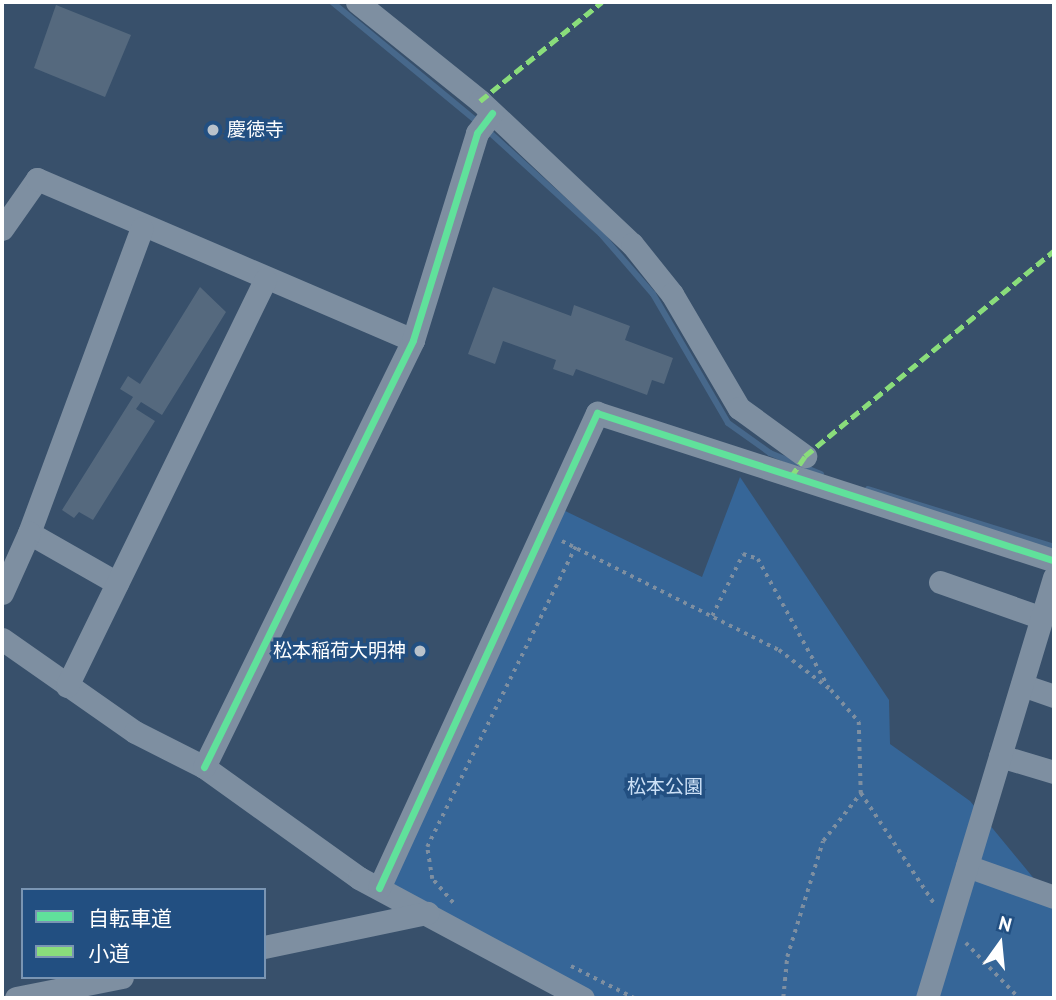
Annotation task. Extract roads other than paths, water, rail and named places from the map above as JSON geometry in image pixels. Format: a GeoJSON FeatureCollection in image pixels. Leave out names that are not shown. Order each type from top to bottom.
{"type":"FeatureCollection","features":[{"type":"Feature","properties":{"kind":"street"},"geometry":{"type":"LineString","coordinates":[[358,2],[492,113],[632,244],[672,294],[753,424],[805,456]]}},
{"type":"Feature","properties":{"kind":"street"},"geometry":{"type":"LineString","coordinates":[[204,767],[413,341],[477,134],[492,113]]}},
{"type":"Feature","properties":{"kind":"street"},"geometry":{"type":"LineString","coordinates":[[2,229],[7,204],[37,179],[142,228],[413,341]]}},
{"type":"Feature","properties":{"kind":"street"},"geometry":{"type":"LineString","coordinates":[[2,593],[29,533],[142,228]]}},
{"type":"Feature","properties":{"kind":"street"},"geometry":{"type":"LineString","coordinates":[[67,685],[265,280]]}},
{"type":"Feature","properties":{"kind":"street"},"geometry":{"type":"LineString","coordinates":[[379,888],[597,413],[1054,562]]}},
{"type":"Feature","properties":{"kind":"street"},"geometry":{"type":"LineString","coordinates":[[29,533],[117,583]]}},
{"type":"Feature","properties":{"kind":"street"},"geometry":{"type":"LineString","coordinates":[[927,998],[1054,578]]}},
{"type":"Feature","properties":{"kind":"street"},"geometry":{"type":"LineString","coordinates":[[940,582],[1042,618]]}},
{"type":"Feature","properties":{"kind":"street"},"geometry":{"type":"LineString","coordinates":[[2,639],[67,685],[204,767],[379,888],[583,998]]}},
{"type":"Feature","properties":{"kind":"street"},"geometry":{"type":"LineString","coordinates":[[1022,685],[1054,696]]}},
{"type":"Feature","properties":{"kind":"street"},"geometry":{"type":"LineString","coordinates":[[1000,756],[1054,772]]}},
{"type":"Feature","properties":{"kind":"street"},"geometry":{"type":"LineString","coordinates":[[967,866],[1054,897]]}},
{"type":"Feature","properties":{"kind":"street"},"geometry":{"type":"LineString","coordinates":[[266,947],[427,913]]}},
{"type":"Feature","properties":{"kind":"street"},"geometry":{"type":"LineString","coordinates":[[16,998],[112,979]]}},
{"type":"Feature","properties":{"kind":"waterway"},"geometry":{"type":"LineString","coordinates":[[332,2],[479,123]]}},
{"type":"Feature","properties":{"kind":"waterway"},"geometry":{"type":"LineString","coordinates":[[487,130],[601,234],[653,294],[728,423],[770,453],[821,474]]}},
{"type":"Feature","properties":{"kind":"waterway"},"geometry":{"type":"LineString","coordinates":[[868,489],[1054,547]]}},
{"type":"Feature","properties":{"kind":"place","name":"慶徳寺"},"geometry":{"type":"Point","coordinates":[213,130]}},
{"type":"Feature","properties":{"kind":"place","name":"松本稲荷大明神"},"geometry":{"type":"Point","coordinates":[420,651]}},
{"type":"Feature","properties":{"kind":"park label","name":"松本公園"},"geometry":{"type":"Point","coordinates":[665,787]}}]}
